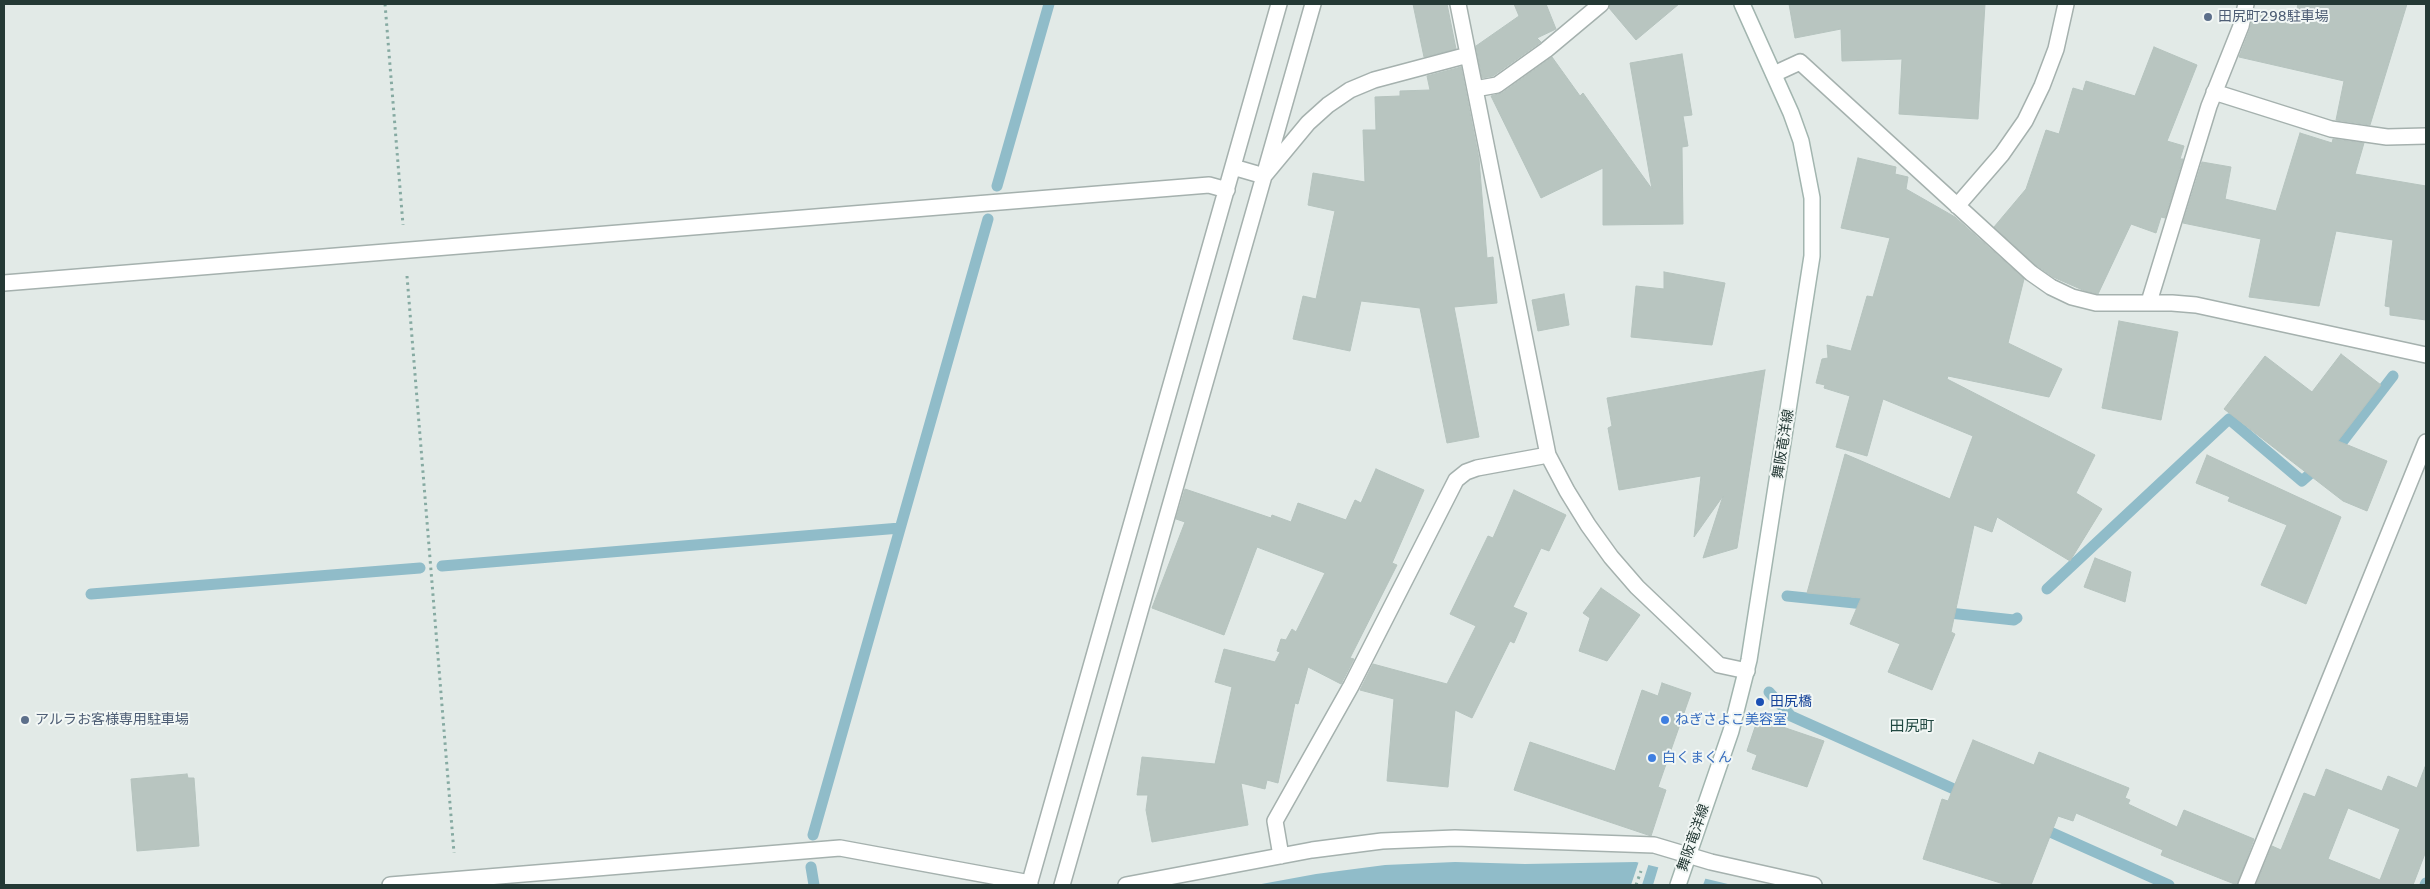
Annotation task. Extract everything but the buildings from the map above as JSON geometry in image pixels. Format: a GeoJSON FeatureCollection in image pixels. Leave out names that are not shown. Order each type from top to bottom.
{"type":"FeatureCollection","features":[{"type":"Feature","properties":{"kind":"street"},"geometry":{"type":"LineString","coordinates":[[390,885],[840,848],[1030,884],[1279,4]]}},
{"type":"Feature","properties":{"kind":"street"},"geometry":{"type":"LineString","coordinates":[[1062,885],[1313,4]]}},
{"type":"Feature","properties":{"kind":"street"},"geometry":{"type":"LineString","coordinates":[[1458,4],[1548,455],[1588,525],[1638,587],[1719,665],[1747,671]]}},
{"type":"Feature","properties":{"kind":"street"},"geometry":{"type":"LineString","coordinates":[[1475,89],[1497,85],[1546,50],[1600,4]]}},
{"type":"Feature","properties":{"kind":"street","name":"舞阪竜洋線"},"geometry":{"type":"LineString","coordinates":[[1678,885],[1731,731],[1747,671],[1812,256],[1812,198],[1801,141],[1774,74],[1742,4]]}},
{"type":"Feature","properties":{"kind":"street"},"geometry":{"type":"LineString","coordinates":[[1958,206],[2002,154],[2024,121],[2042,86],[2056,49],[2066,4]]}},
{"type":"Feature","properties":{"kind":"street"},"geometry":{"type":"LineString","coordinates":[[2149,302],[2214,92],[2241,26],[2246,4]]}},
{"type":"Feature","properties":{"kind":"street"},"geometry":{"type":"LineString","coordinates":[[1264,176],[1308,123],[1328,105],[1350,90],[1374,80],[1468,55]]}},
{"type":"Feature","properties":{"kind":"street"},"geometry":{"type":"LineString","coordinates":[[1774,74],[1800,62],[2031,272],[2051,287],[2072,297],[2096,303],[2149,302],[2196,305],[2426,355]]}},
{"type":"Feature","properties":{"kind":"street"},"geometry":{"type":"LineString","coordinates":[[2214,92],[2331,128],[2387,137],[2426,136]]}},
{"type":"Feature","properties":{"kind":"street"},"geometry":{"type":"LineString","coordinates":[[1233,167],[1264,176]]}},
{"type":"Feature","properties":{"kind":"street"},"geometry":{"type":"LineString","coordinates":[[4,283],[1209,185],[1226,190]]}},
{"type":"Feature","properties":{"kind":"street"},"geometry":{"type":"LineString","coordinates":[[2246,885],[2426,442]]}},
{"type":"Feature","properties":{"kind":"street"},"geometry":{"type":"LineString","coordinates":[[1281,856],[1275,821],[1351,686],[1456,480],[1466,472],[1477,468],[1548,455]]}},
{"type":"Feature","properties":{"kind":"street"},"geometry":{"type":"LineString","coordinates":[[1126,885],[1281,856],[1382,841],[1455,838],[1650,844],[1814,885]]}},
{"type":"Feature","properties":{"kind":"path"},"geometry":{"type":"LineString","coordinates":[[385,4],[456,880]]}},
{"type":"Feature","properties":{"kind":"path"},"geometry":{"type":"LineString","coordinates":[[1636,885],[1644,862]]}},
{"type":"Feature","properties":{"kind":"water"},"geometry":{"type":"Polygon","coordinates":[[[1455,862],[1525,864],[1636,862],[1732,885],[1256,885],[1316,874],[1385,865],[1455,862]]]}},
{"type":"Feature","properties":{"kind":"pier"},"geometry":{"type":"Polygon","coordinates":[[[1639,861],[1649,863],[1642,885],[1631,885],[1639,861]]]}},
{"type":"Feature","properties":{"kind":"pier"},"geometry":{"type":"Polygon","coordinates":[[[1659,865],[1706,877],[1703,885],[1653,885],[1659,865]]]}},
{"type":"Feature","properties":{"kind":"waterway"},"geometry":{"type":"LineString","coordinates":[[997,186],[1049,4]]}},
{"type":"Feature","properties":{"kind":"waterway"},"geometry":{"type":"LineString","coordinates":[[813,835],[988,219]]}},
{"type":"Feature","properties":{"kind":"waterway"},"geometry":{"type":"LineString","coordinates":[[2333,454],[2393,376]]}},
{"type":"Feature","properties":{"kind":"waterway"},"geometry":{"type":"LineString","coordinates":[[2047,589],[2229,419],[2302,481],[2321,464]]}},
{"type":"Feature","properties":{"kind":"waterway"},"geometry":{"type":"LineString","coordinates":[[442,566],[900,528]]}},
{"type":"Feature","properties":{"kind":"waterway"},"geometry":{"type":"LineString","coordinates":[[91,594],[420,568]]}},
{"type":"Feature","properties":{"kind":"waterway"},"geometry":{"type":"LineString","coordinates":[[1787,596],[1874,605]]}},
{"type":"Feature","properties":{"kind":"waterway"},"geometry":{"type":"LineString","coordinates":[[1940,612],[2014,620],[2017,618]]}},
{"type":"Feature","properties":{"kind":"waterway"},"geometry":{"type":"LineString","coordinates":[[1769,692],[1791,716],[1965,794]]}},
{"type":"Feature","properties":{"kind":"waterway"},"geometry":{"type":"LineString","coordinates":[[2039,827],[2169,885]]}},
{"type":"Feature","properties":{"kind":"waterway"},"geometry":{"type":"LineString","coordinates":[[811,867],[814,885]]}},
{"type":"Feature","properties":{"kind":"place","name":"田尻町298駐車場"},"geometry":{"type":"Point","coordinates":[2208,17]}},
{"type":"Feature","properties":{"kind":"place","name":"田尻橋"},"geometry":{"type":"Point","coordinates":[1760,702]}},
{"type":"Feature","properties":{"kind":"place","name":"アルラお客様専用駐車場"},"geometry":{"type":"Point","coordinates":[25,720]}},
{"type":"Feature","properties":{"kind":"place","name":"ねぎさよこ美容室"},"geometry":{"type":"Point","coordinates":[1665,720]}},
{"type":"Feature","properties":{"kind":"place","name":"白くまくん"},"geometry":{"type":"Point","coordinates":[1652,758]}},
{"type":"Feature","properties":{"kind":"district","name":"田尻町"},"geometry":{"type":"Point","coordinates":[1912,727]}}]}
